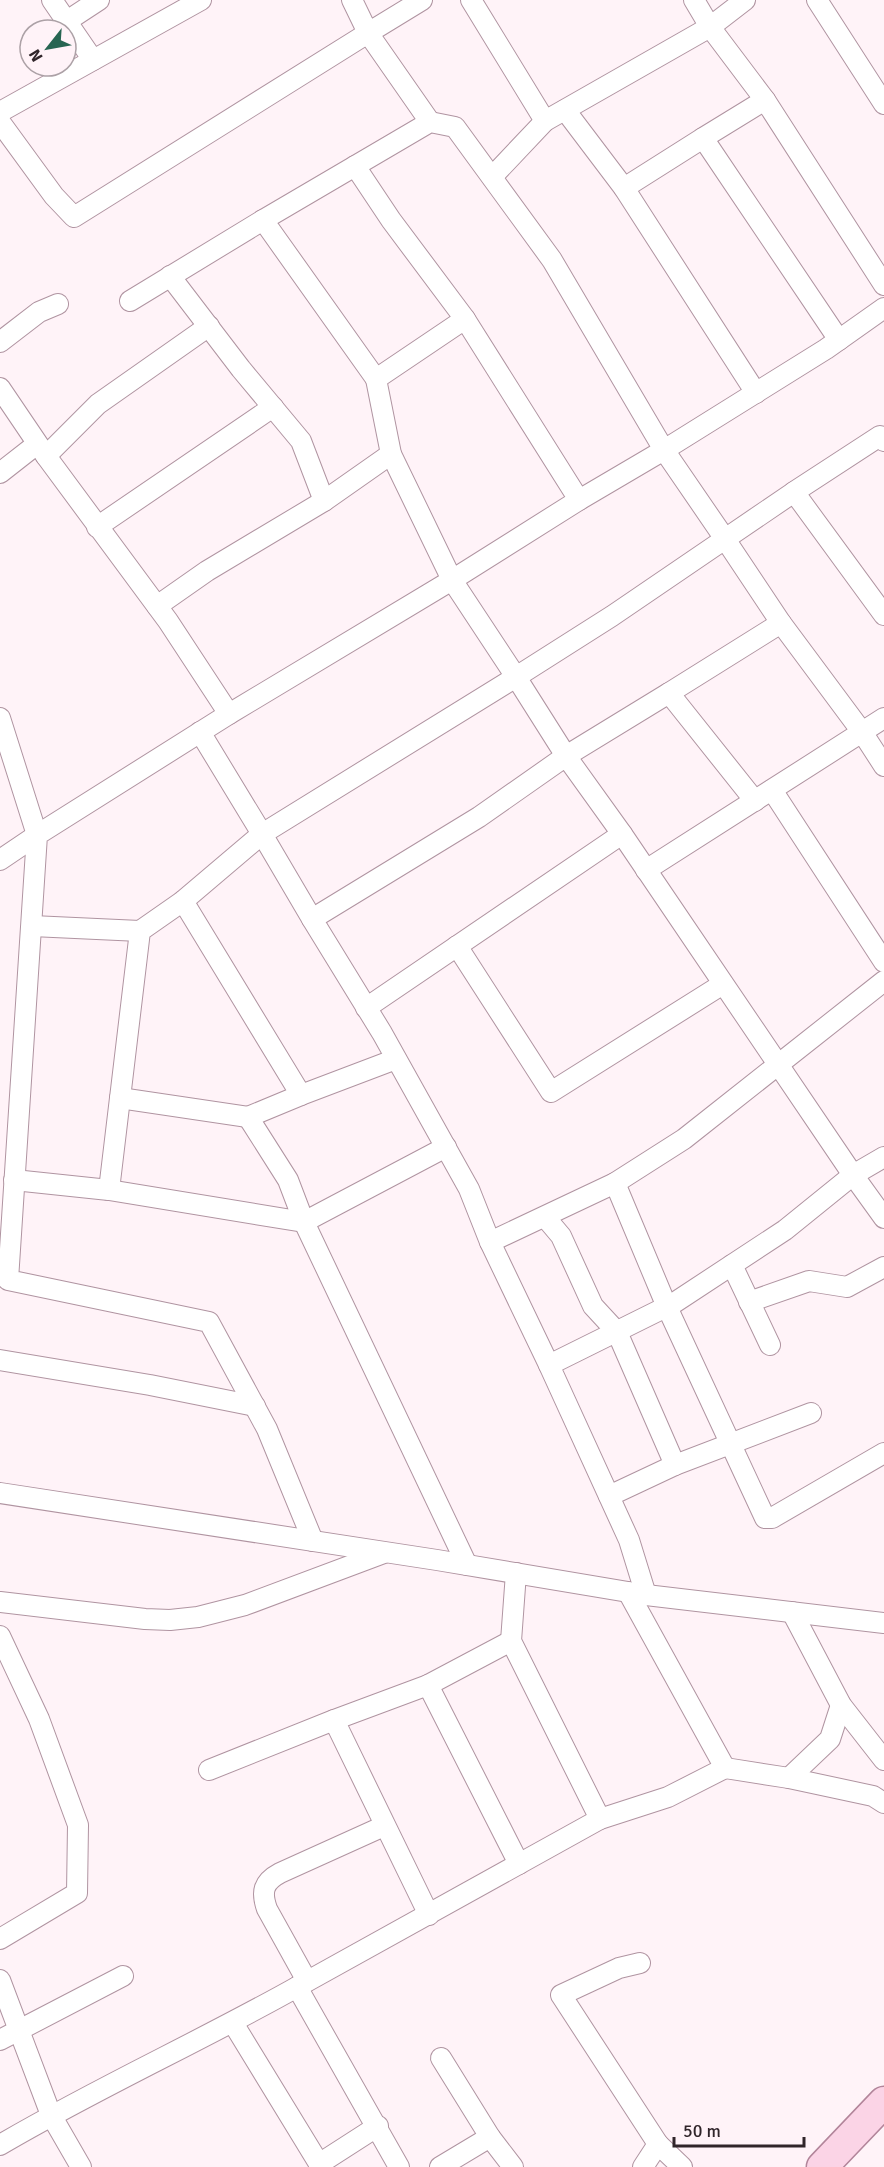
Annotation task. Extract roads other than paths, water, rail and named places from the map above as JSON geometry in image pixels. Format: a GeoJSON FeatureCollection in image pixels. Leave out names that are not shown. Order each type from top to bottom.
{"type":"FeatureCollection","features":[{"type":"Feature","properties":{"kind":"main road"},"geometry":{"type":"LineString","coordinates":[[822,2167],[884,2102]]}},
{"type":"Feature","properties":{"kind":"main road"},"geometry":{"type":"LineString","coordinates":[[846,2167],[884,2125]]}},
{"type":"Feature","properties":{"kind":"street"},"geometry":{"type":"LineString","coordinates":[[52,0],[65,18]]}},
{"type":"Feature","properties":{"kind":"street"},"geometry":{"type":"LineString","coordinates":[[72,18],[99,0]]}},
{"type":"Feature","properties":{"kind":"street"},"geometry":{"type":"LineString","coordinates":[[0,112],[201,0]]}},
{"type":"Feature","properties":{"kind":"street"},"geometry":{"type":"LineString","coordinates":[[352,0],[368,33],[430,122]]}},
{"type":"Feature","properties":{"kind":"street"},"geometry":{"type":"LineString","coordinates":[[0,122],[54,196],[74,217],[422,0]]}},
{"type":"Feature","properties":{"kind":"street"},"geometry":{"type":"LineString","coordinates":[[471,0],[545,121]]}},
{"type":"Feature","properties":{"kind":"street"},"geometry":{"type":"LineString","coordinates":[[694,0],[710,27],[765,100],[884,285]]}},
{"type":"Feature","properties":{"kind":"street"},"geometry":{"type":"LineString","coordinates":[[492,177],[545,121],[710,27],[745,0]]}},
{"type":"Feature","properties":{"kind":"street"},"geometry":{"type":"LineString","coordinates":[[817,0],[876,76],[884,104]]}},
{"type":"Feature","properties":{"kind":"street"},"geometry":{"type":"LineString","coordinates":[[78,38],[93,60]]}},
{"type":"Feature","properties":{"kind":"street"},"geometry":{"type":"LineString","coordinates":[[624,188],[765,100]]}},
{"type":"Feature","properties":{"kind":"street"},"geometry":{"type":"LineString","coordinates":[[565,110],[624,188],[756,393]]}},
{"type":"Feature","properties":{"kind":"street"},"geometry":{"type":"LineString","coordinates":[[130,301],[430,122],[455,127],[552,260],[664,450],[781,623],[862,732],[884,766]]}},
{"type":"Feature","properties":{"kind":"street"},"geometry":{"type":"LineString","coordinates":[[703,138],[839,340]]}},
{"type":"Feature","properties":{"kind":"street"},"geometry":{"type":"LineString","coordinates":[[355,166],[391,220],[465,319],[579,500]]}},
{"type":"Feature","properties":{"kind":"street"},"geometry":{"type":"LineString","coordinates":[[263,220],[376,380],[391,454],[452,580],[566,756],[884,1218]]}},
{"type":"Feature","properties":{"kind":"street"},"geometry":{"type":"LineString","coordinates":[[170,276],[301,441],[324,501]]}},
{"type":"Feature","properties":{"kind":"street"},"geometry":{"type":"LineString","coordinates":[[0,342],[39,312],[58,304]]}},
{"type":"Feature","properties":{"kind":"street"},"geometry":{"type":"LineString","coordinates":[[0,860],[229,714],[756,393],[884,308]]}},
{"type":"Feature","properties":{"kind":"street"},"geometry":{"type":"LineString","coordinates":[[376,380],[465,319]]}},
{"type":"Feature","properties":{"kind":"street"},"geometry":{"type":"LineString","coordinates":[[0,473],[41,450],[98,404],[208,326]]}},
{"type":"Feature","properties":{"kind":"street"},"geometry":{"type":"LineString","coordinates":[[0,388],[41,450],[157,606],[229,714]]}},
{"type":"Feature","properties":{"kind":"street"},"geometry":{"type":"LineString","coordinates":[[97,527],[273,407]]}},
{"type":"Feature","properties":{"kind":"street"},"geometry":{"type":"LineString","coordinates":[[32,926],[140,931],[183,901],[262,834],[612,616],[794,492],[883,437]]}},
{"type":"Feature","properties":{"kind":"street"},"geometry":{"type":"LineString","coordinates":[[157,606],[216,566],[324,501],[391,454]]}},
{"type":"Feature","properties":{"kind":"street"},"geometry":{"type":"LineString","coordinates":[[794,492],[884,615]]}},
{"type":"Feature","properties":{"kind":"street"},"geometry":{"type":"LineString","coordinates":[[312,919],[479,817],[566,756],[781,623]]}},
{"type":"Feature","properties":{"kind":"street"},"geometry":{"type":"LineString","coordinates":[[669,693],[755,801]]}},
{"type":"Feature","properties":{"kind":"street"},"geometry":{"type":"LineString","coordinates":[[0,718],[37,835],[14,1180],[4,1280],[209,1322],[267,1429],[313,1540]]}},
{"type":"Feature","properties":{"kind":"street"},"geometry":{"type":"LineString","coordinates":[[646,870],[884,718]]}},
{"type":"Feature","properties":{"kind":"street"},"geometry":{"type":"LineString","coordinates":[[200,732],[396,1059],[469,1190],[490,1242],[629,1540],[637,1593],[724,1768]]}},
{"type":"Feature","properties":{"kind":"street"},"geometry":{"type":"LineString","coordinates":[[772,790],[884,962]]}},
{"type":"Feature","properties":{"kind":"street"},"geometry":{"type":"LineString","coordinates":[[366,1008],[621,834]]}},
{"type":"Feature","properties":{"kind":"street"},"geometry":{"type":"LineString","coordinates":[[183,901],[301,1095]]}},
{"type":"Feature","properties":{"kind":"street"},"geometry":{"type":"LineString","coordinates":[[109,1190],[140,931]]}},
{"type":"Feature","properties":{"kind":"street"},"geometry":{"type":"LineString","coordinates":[[457,946],[551,1092],[723,984]]}},
{"type":"Feature","properties":{"kind":"street"},"geometry":{"type":"LineString","coordinates":[[490,1242],[615,1183],[684,1139],[884,981]]}},
{"type":"Feature","properties":{"kind":"street"},"geometry":{"type":"LineString","coordinates":[[120,1098],[249,1117],[396,1059]]}},
{"type":"Feature","properties":{"kind":"street"},"geometry":{"type":"LineString","coordinates":[[249,1117],[288,1180],[304,1222],[467,1565]]}},
{"type":"Feature","properties":{"kind":"street"},"geometry":{"type":"LineString","coordinates":[[14,1180],[109,1190],[304,1222],[446,1148]]}},
{"type":"Feature","properties":{"kind":"street"},"geometry":{"type":"LineString","coordinates":[[549,1365],[667,1307],[785,1230],[853,1175],[884,1158]]}},
{"type":"Feature","properties":{"kind":"street"},"geometry":{"type":"LineString","coordinates":[[615,1183],[667,1307],[765,1518],[772,1518],[884,1453]]}},
{"type":"Feature","properties":{"kind":"street"},"geometry":{"type":"LineString","coordinates":[[545,1217],[561,1236],[593,1306],[617,1332],[675,1465]]}},
{"type":"Feature","properties":{"kind":"street"},"geometry":{"type":"LineString","coordinates":[[732,1265],[770,1345]]}},
{"type":"Feature","properties":{"kind":"street"},"geometry":{"type":"LineString","coordinates":[[749,1302],[809,1281],[848,1287],[884,1267]]}},
{"type":"Feature","properties":{"kind":"street"},"geometry":{"type":"LineString","coordinates":[[0,1360],[150,1385],[255,1406]]}},
{"type":"Feature","properties":{"kind":"street"},"geometry":{"type":"LineString","coordinates":[[609,1496],[675,1465],[812,1413]]}},
{"type":"Feature","properties":{"kind":"street"},"geometry":{"type":"LineString","coordinates":[[0,1492],[637,1593],[884,1623]]}},
{"type":"Feature","properties":{"kind":"street"},"geometry":{"type":"LineString","coordinates":[[0,1602],[145,1619],[170,1620],[198,1617],[245,1605],[387,1552]]}},
{"type":"Feature","properties":{"kind":"street"},"geometry":{"type":"LineString","coordinates":[[516,1573],[511,1641],[600,1819]]}},
{"type":"Feature","properties":{"kind":"street"},"geometry":{"type":"LineString","coordinates":[[792,1612],[841,1705],[884,1760]]}},
{"type":"Feature","properties":{"kind":"street"},"geometry":{"type":"LineString","coordinates":[[0,1636],[39,1719],[78,1825],[77,1893],[0,1939]]}},
{"type":"Feature","properties":{"kind":"street"},"geometry":{"type":"LineString","coordinates":[[209,1770],[429,1685],[511,1641]]}},
{"type":"Feature","properties":{"kind":"street"},"geometry":{"type":"LineString","coordinates":[[429,1685],[519,1864]]}},
{"type":"Feature","properties":{"kind":"street"},"geometry":{"type":"LineString","coordinates":[[789,1778],[830,1739],[841,1705]]}},
{"type":"Feature","properties":{"kind":"street"},"geometry":{"type":"LineString","coordinates":[[334,1720],[429,1915]]}},
{"type":"Feature","properties":{"kind":"street"},"geometry":{"type":"LineString","coordinates":[[0,2145],[51,2115],[233,2023],[600,1819],[668,1797],[724,1768],[789,1778],[873,1796],[884,1803]]}},
{"type":"Feature","properties":{"kind":"street"},"geometry":{"type":"LineString","coordinates":[[384,1826],[271,1878],[264,1886],[262,1896],[302,1984],[399,2167]]}},
{"type":"Feature","properties":{"kind":"street"},"geometry":{"type":"LineString","coordinates":[[640,1963],[619,1968],[561,1995],[658,2144],[682,2167]]}},
{"type":"Feature","properties":{"kind":"street"},"geometry":{"type":"LineString","coordinates":[[0,2040],[123,1976]]}},
{"type":"Feature","properties":{"kind":"street"},"geometry":{"type":"LineString","coordinates":[[0,1980],[51,2115],[81,2167]]}},
{"type":"Feature","properties":{"kind":"street"},"geometry":{"type":"LineString","coordinates":[[233,2023],[320,2166],[378,2126]]}},
{"type":"Feature","properties":{"kind":"street"},"geometry":{"type":"LineString","coordinates":[[441,2058],[490,2137],[513,2167]]}},
{"type":"Feature","properties":{"kind":"street"},"geometry":{"type":"LineString","coordinates":[[440,2167],[490,2137]]}},
{"type":"Feature","properties":{"kind":"street"},"geometry":{"type":"LineString","coordinates":[[643,2167],[658,2144]]}}]}
